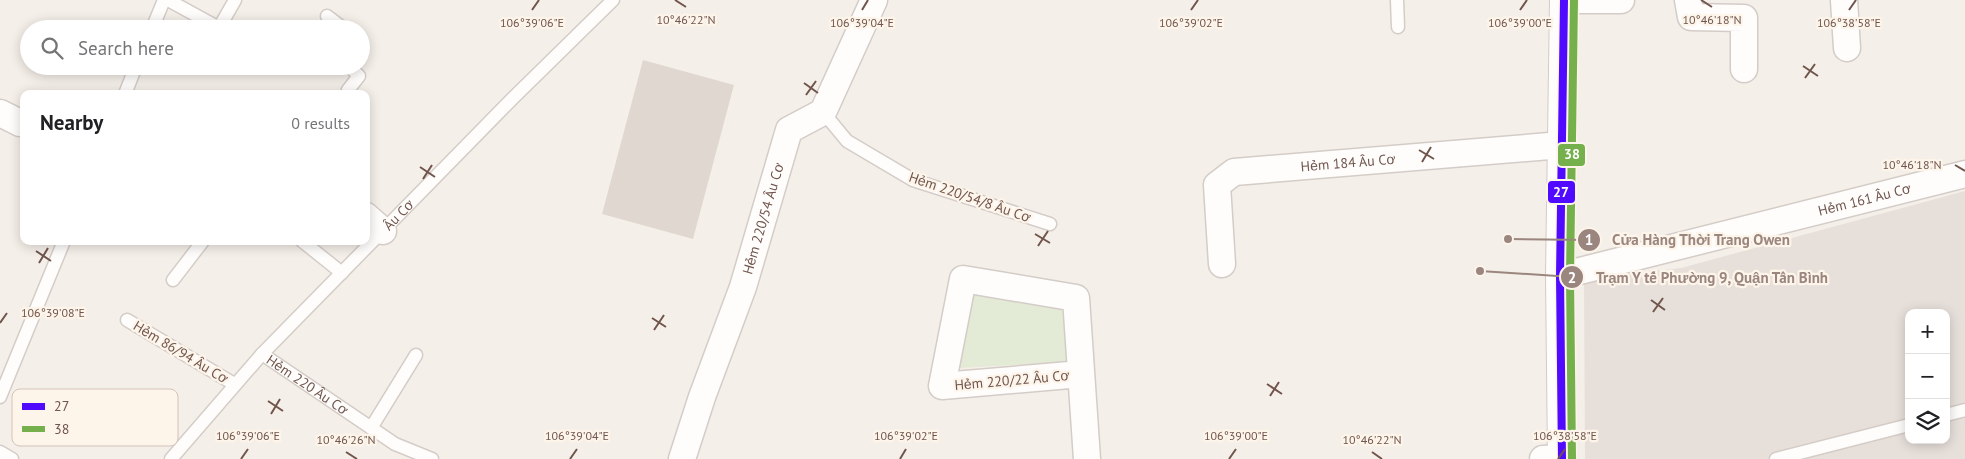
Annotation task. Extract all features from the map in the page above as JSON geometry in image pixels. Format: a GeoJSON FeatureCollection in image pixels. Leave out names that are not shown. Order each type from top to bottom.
{"type":"FeatureCollection","features":[{"type":"Feature","properties":{"kind":"main road"},"geometry":{"type":"LineString","coordinates":[[1555,459],[1564,0]]}},
{"type":"Feature","properties":{"kind":"street"},"geometry":{"type":"LineString","coordinates":[[823,112],[874,0]]}},
{"type":"Feature","properties":{"kind":"street"},"geometry":{"type":"LineString","coordinates":[[1564,0],[1621,0]]}},
{"type":"Feature","properties":{"kind":"street"},"geometry":{"type":"LineString","coordinates":[[1688,0],[1691,17],[1744,18],[1744,69]]}},
{"type":"Feature","properties":{"kind":"street"},"geometry":{"type":"LineString","coordinates":[[1844,0],[1847,48]]}},
{"type":"Feature","properties":{"kind":"street","name":"Hẻm 220/54 Âu Cơ"},"geometry":{"type":"LineString","coordinates":[[682,459],[702,397],[743,287],[789,130],[823,112]]}},
{"type":"Feature","properties":{"kind":"street","name":"Hẻm 184 Âu Cơ"},"geometry":{"type":"LineString","coordinates":[[1222,264],[1217,185],[1234,172],[1562,145]]}},
{"type":"Feature","properties":{"kind":"street","name":"Hẻm 161 Âu Cơ"},"geometry":{"type":"LineString","coordinates":[[1560,276],[1965,174]]}},
{"type":"Feature","properties":{"kind":"street","name":"Hẻm 220/22 Âu Cơ"},"geometry":{"type":"LineString","coordinates":[[1081,374],[942,386],[963,279],[1076,298],[1087,459]]}},
{"type":"Feature","properties":{"kind":"lane"},"geometry":{"type":"LineString","coordinates":[[156,20],[164,0]]}},
{"type":"Feature","properties":{"kind":"lane"},"geometry":{"type":"LineString","coordinates":[[168,0],[205,20]]}},
{"type":"Feature","properties":{"kind":"lane"},"geometry":{"type":"LineString","coordinates":[[224,20],[235,0]]}},
{"type":"Feature","properties":{"kind":"lane","name":"Âu Cơ"},"geometry":{"type":"LineString","coordinates":[[375,224],[613,0]]}},
{"type":"Feature","properties":{"kind":"lane"},"geometry":{"type":"LineString","coordinates":[[1398,0],[1398,27]]}},
{"type":"Feature","properties":{"kind":"lane"},"geometry":{"type":"LineString","coordinates":[[327,16],[332,20]]}},
{"type":"Feature","properties":{"kind":"lane"},"geometry":{"type":"LineString","coordinates":[[127,90],[132,75]]}},
{"type":"Feature","properties":{"kind":"lane"},"geometry":{"type":"LineString","coordinates":[[348,90],[358,75]]}},
{"type":"Feature","properties":{"kind":"lane","name":"Hẻm 220/54/8 Âu Cơ"},"geometry":{"type":"LineString","coordinates":[[823,112],[847,141],[914,180],[1050,224]]}},
{"type":"Feature","properties":{"kind":"lane"},"geometry":{"type":"LineString","coordinates":[[0,397],[62,245]]}},
{"type":"Feature","properties":{"kind":"lane"},"geometry":{"type":"LineString","coordinates":[[173,280],[200,245]]}},
{"type":"Feature","properties":{"kind":"lane"},"geometry":{"type":"LineString","coordinates":[[307,245],[342,273]]}},
{"type":"Feature","properties":{"kind":"lane","name":"Âu Cơ"},"geometry":{"type":"LineString","coordinates":[[171,459],[234,384],[342,273],[361,245]]}},
{"type":"Feature","properties":{"kind":"lane","name":"Hẻm 86/94 Âu Cơ"},"geometry":{"type":"LineString","coordinates":[[127,320],[234,384]]}},
{"type":"Feature","properties":{"kind":"lane","name":"Hẻm 220 Âu Cơ"},"geometry":{"type":"LineString","coordinates":[[262,354],[395,444],[432,459]]}},
{"type":"Feature","properties":{"kind":"lane"},"geometry":{"type":"LineString","coordinates":[[371,428],[416,355]]}},
{"type":"Feature","properties":{"kind":"lane"},"geometry":{"type":"LineString","coordinates":[[1950,414],[1965,410]]}},
{"type":"Feature","properties":{"kind":"lane"},"geometry":{"type":"LineString","coordinates":[[1776,459],[1905,426]]}},
{"type":"Feature","properties":{"kind":"lane"},"geometry":{"type":"LineString","coordinates":[[0,452],[12,459]]}},
{"type":"Feature","properties":{"kind":"shaded area"},"geometry":{"type":"Polygon","coordinates":[[[1965,191],[1965,459],[1585,459],[1584,279],[1681,268],[1965,191]]]}},
{"type":"Feature","properties":{"kind":"green space"},"geometry":{"type":"Polygon","coordinates":[[[974,291],[1064,302],[1068,362],[958,368],[974,291]]]}},
{"type":"Feature","properties":{"kind":"building"},"geometry":{"type":"Polygon","coordinates":[[[643,60],[734,85],[693,239],[602,214],[643,60]]]}},
{"type":"Feature","properties":{"kind":"transit line","name":"27"},"geometry":{"type":"LineString","coordinates":[[1562,459],[1560,276],[1564,0]]}},
{"type":"Feature","properties":{"kind":"transit line","name":"38"},"geometry":{"type":"LineString","coordinates":[[1572,459],[1570,276],[1574,0]]}},
{"type":"Feature","properties":{"kind":"place","name":"Cửa Hàng Thời Trang Owen"},"geometry":{"type":"Point","coordinates":[1508,239]}},
{"type":"Feature","properties":{"kind":"place","name":"Trạm Y tế Phường 9, Quận Tân Bình"},"geometry":{"type":"Point","coordinates":[1480,271]}}]}
